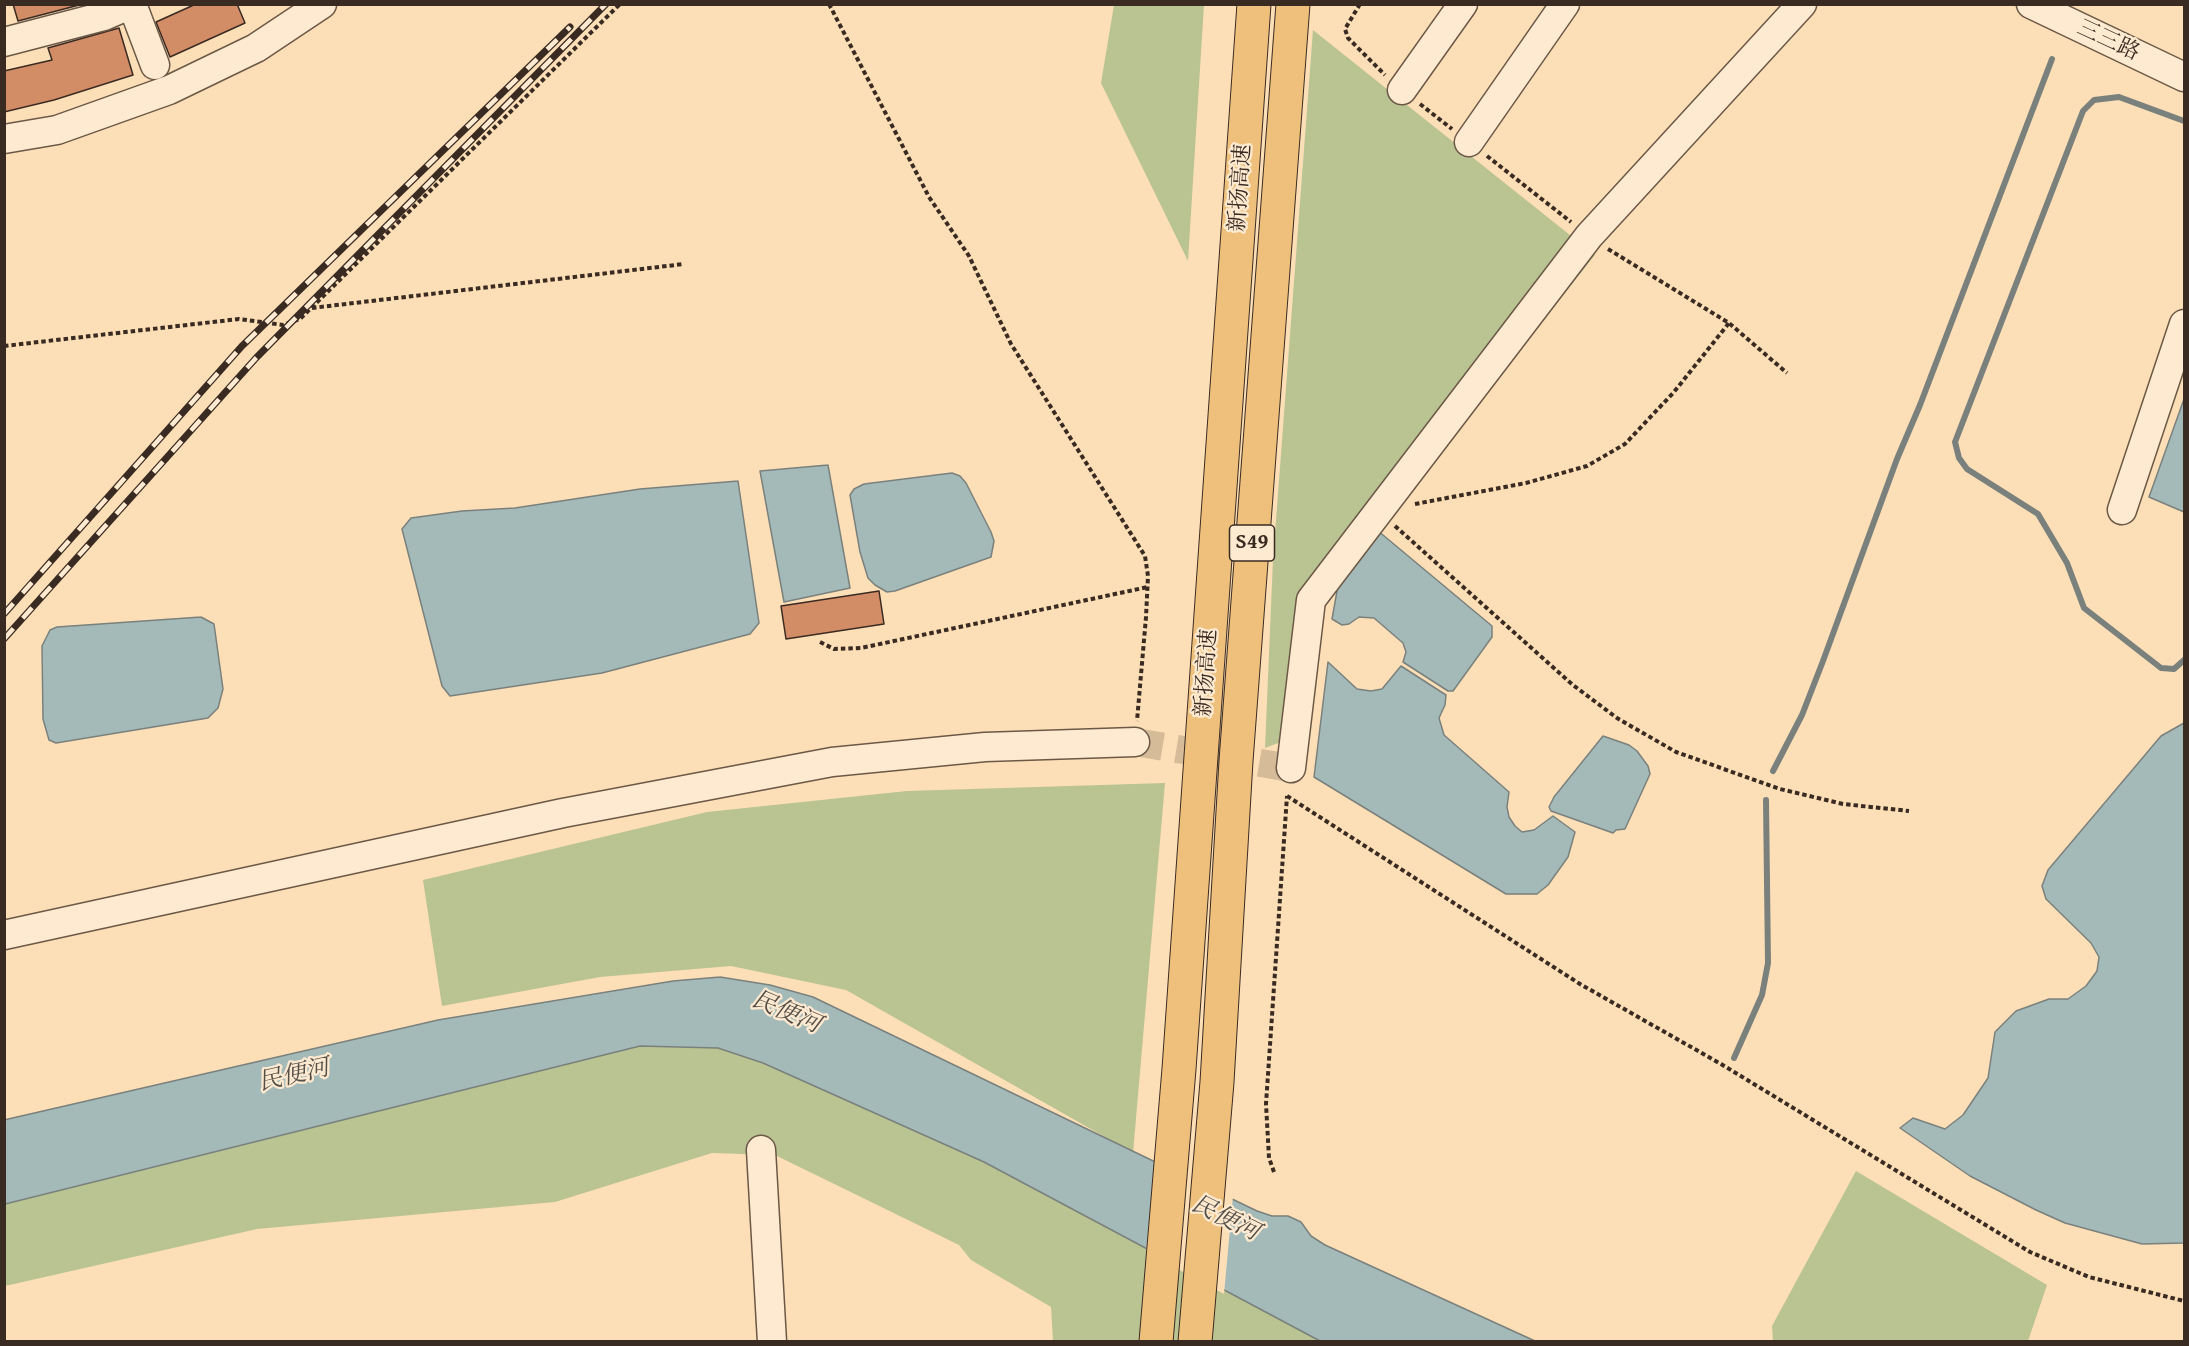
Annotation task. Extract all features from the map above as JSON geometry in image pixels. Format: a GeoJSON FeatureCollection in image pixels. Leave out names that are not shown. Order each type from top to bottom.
{"type":"FeatureCollection","features":[{"type":"Feature","properties":{"kind":"highway","name":"新扬高速"},"geometry":{"type":"LineString","coordinates":[[1156,1341],[1179,1069],[1254,4]]}},
{"type":"Feature","properties":{"kind":"highway","name":"新扬高速"},"geometry":{"type":"LineString","coordinates":[[1195,1341],[1217,1082],[1236,761],[1293,4]]}},
{"type":"Feature","properties":{"kind":"street"},"geometry":{"type":"LineString","coordinates":[[4,42],[104,16],[132,4],[155,65]]}},
{"type":"Feature","properties":{"kind":"street"},"geometry":{"type":"LineString","coordinates":[[4,139],[57,130],[169,90],[256,48],[322,4]]}},
{"type":"Feature","properties":{"kind":"street"},"geometry":{"type":"LineString","coordinates":[[1402,90],[1463,4]]}},
{"type":"Feature","properties":{"kind":"street"},"geometry":{"type":"LineString","coordinates":[[1469,142],[1565,4]]}},
{"type":"Feature","properties":{"kind":"street"},"geometry":{"type":"LineString","coordinates":[[1291,768],[1311,600],[1589,236],[1802,4]]}},
{"type":"Feature","properties":{"kind":"street","name":"三三路"},"geometry":{"type":"LineString","coordinates":[[2031,4],[2184,77]]}},
{"type":"Feature","properties":{"kind":"street"},"geometry":{"type":"LineString","coordinates":[[2122,510],[2183,331]]}},
{"type":"Feature","properties":{"kind":"street"},"geometry":{"type":"LineString","coordinates":[[4,935],[563,813],[832,762],[985,747],[1135,742]]}},
{"type":"Feature","properties":{"kind":"street"},"geometry":{"type":"LineString","coordinates":[[761,1150],[772,1341]]}},
{"type":"Feature","properties":{"kind":"path"},"geometry":{"type":"LineString","coordinates":[[4,346],[239,319],[283,325],[300,319],[620,4]]}},
{"type":"Feature","properties":{"kind":"path"},"geometry":{"type":"LineString","coordinates":[[829,4],[929,197],[969,256],[1011,344],[1145,556],[1148,586],[1135,742]]}},
{"type":"Feature","properties":{"kind":"path"},"geometry":{"type":"LineString","coordinates":[[1360,4],[1345,29],[1348,38],[1402,90],[1589,236],[1729,323],[1787,373]]}},
{"type":"Feature","properties":{"kind":"path"},"geometry":{"type":"LineString","coordinates":[[312,308],[684,264]]}},
{"type":"Feature","properties":{"kind":"path"},"geometry":{"type":"LineString","coordinates":[[1379,511],[1526,483],[1587,466],[1625,444],[1674,392],[1729,323]]}},
{"type":"Feature","properties":{"kind":"path"},"geometry":{"type":"LineString","coordinates":[[1379,511],[1573,685],[1617,718],[1676,752],[1780,789],[1843,804],[1909,811]]}},
{"type":"Feature","properties":{"kind":"path"},"geometry":{"type":"LineString","coordinates":[[820,642],[834,649],[861,648],[1148,586]]}},
{"type":"Feature","properties":{"kind":"path"},"geometry":{"type":"LineString","coordinates":[[1274,1172],[1269,1158],[1266,1104],[1287,796],[1291,768]]}},
{"type":"Feature","properties":{"kind":"path"},"geometry":{"type":"LineString","coordinates":[[1287,796],[1580,984],[1720,1064],[2030,1252],[2089,1277],[2184,1301]]}},
{"type":"Feature","properties":{"kind":"green space"},"geometry":{"type":"Polygon","coordinates":[[[1114,5],[1204,5],[1188,261],[1101,83],[1114,5]]]}},
{"type":"Feature","properties":{"kind":"green space"},"geometry":{"type":"Polygon","coordinates":[[[1313,30],[1595,255],[1392,512],[1302,592],[1286,740],[1265,748],[1273,560],[1313,30]]]}},
{"type":"Feature","properties":{"kind":"green space"},"geometry":{"type":"Polygon","coordinates":[[[1165,783],[1133,1153],[846,990],[731,966],[600,977],[442,1006],[423,880],[707,812],[907,791],[1165,783]]]}},
{"type":"Feature","properties":{"kind":"green space"},"geometry":{"type":"Polygon","coordinates":[[[640,1046],[718,1048],[763,1063],[984,1162],[1320,1341],[1053,1341],[1051,1307],[971,1260],[959,1245],[775,1155],[712,1153],[555,1202],[257,1229],[5,1286],[4,1204],[640,1046]]]}},
{"type":"Feature","properties":{"kind":"green space"},"geometry":{"type":"Polygon","coordinates":[[[1856,1171],[2047,1285],[2028,1341],[1773,1341],[1772,1326],[1856,1171]]]}},
{"type":"Feature","properties":{"kind":"water"},"geometry":{"type":"Polygon","coordinates":[[[2184,399],[2184,512],[2149,497],[2184,399]]]}},
{"type":"Feature","properties":{"kind":"water"},"geometry":{"type":"Polygon","coordinates":[[[828,465],[850,588],[784,602],[760,471],[828,465]]]}},
{"type":"Feature","properties":{"kind":"water"},"geometry":{"type":"Polygon","coordinates":[[[952,473],[960,476],[966,483],[991,532],[994,541],[991,557],[895,591],[887,592],[875,585],[868,578],[860,552],[850,495],[854,489],[864,484],[952,473]]]}},
{"type":"Feature","properties":{"kind":"water"},"geometry":{"type":"Polygon","coordinates":[[[738,481],[759,623],[750,634],[602,673],[450,696],[442,686],[402,529],[411,518],[462,511],[515,508],[640,489],[738,481]]]}},
{"type":"Feature","properties":{"kind":"water"},"geometry":{"type":"Polygon","coordinates":[[[1377,530],[1492,626],[1492,637],[1453,691],[1448,691],[1403,662],[1406,652],[1403,643],[1374,618],[1359,617],[1349,624],[1342,625],[1332,619],[1339,580],[1377,530]]]}},
{"type":"Feature","properties":{"kind":"water"},"geometry":{"type":"Polygon","coordinates":[[[201,617],[214,624],[223,689],[218,708],[208,718],[56,743],[49,740],[43,719],[42,646],[50,630],[57,627],[201,617]]]}},
{"type":"Feature","properties":{"kind":"water"},"geometry":{"type":"Polygon","coordinates":[[[1328,662],[1357,689],[1371,691],[1382,689],[1401,666],[1446,695],[1445,705],[1439,718],[1444,735],[1509,792],[1507,807],[1509,817],[1515,826],[1522,832],[1534,830],[1553,816],[1575,832],[1568,857],[1548,885],[1537,894],[1506,894],[1314,777],[1328,662]]]}},
{"type":"Feature","properties":{"kind":"water"},"geometry":{"type":"Polygon","coordinates":[[[2184,723],[2184,1243],[2142,1244],[2065,1223],[2036,1210],[1970,1176],[1900,1128],[1913,1118],[1945,1129],[1963,1115],[1988,1078],[1995,1032],[2016,1011],[2049,999],[2068,999],[2086,986],[2097,971],[2099,957],[2091,943],[2046,899],[2042,886],[2048,870],[2161,736],[2184,723]]]}},
{"type":"Feature","properties":{"kind":"water"},"geometry":{"type":"Polygon","coordinates":[[[1603,736],[1629,745],[1637,751],[1648,766],[1650,774],[1625,829],[1616,830],[1613,833],[1551,811],[1549,807],[1554,797],[1603,736]]]}},
{"type":"Feature","properties":{"kind":"water","name":"民便河"},"geometry":{"type":"Polygon","coordinates":[[[720,977],[770,985],[813,997],[1257,1211],[1272,1216],[1288,1216],[1301,1222],[1311,1236],[1325,1245],[1535,1341],[1320,1341],[984,1162],[763,1063],[718,1048],[640,1046],[5,1204],[4,1120],[438,1020],[673,981],[720,977]]]}},
{"type":"Feature","properties":{"kind":"pier"},"geometry":{"type":"Polygon","coordinates":[[[1155,1158],[1233,1196],[1224,1294],[1146,1252],[1155,1158]]]}},
{"type":"Feature","properties":{"kind":"building"},"geometry":{"type":"Polygon","coordinates":[[[13,4],[83,4],[18,21],[13,4]]]}},
{"type":"Feature","properties":{"kind":"building"},"geometry":{"type":"Polygon","coordinates":[[[196,4],[237,4],[245,23],[170,57],[156,22],[196,4]]]}},
{"type":"Feature","properties":{"kind":"building"},"geometry":{"type":"Polygon","coordinates":[[[119,28],[133,75],[54,100],[4,112],[4,71],[52,60],[48,48],[119,28]]]}},
{"type":"Feature","properties":{"kind":"building"},"geometry":{"type":"Polygon","coordinates":[[[879,591],[884,624],[786,639],[781,606],[879,591]]]}},
{"type":"Feature","properties":{"kind":"waterway"},"geometry":{"type":"LineString","coordinates":[[1773,771],[1802,715],[1897,459],[1920,405],[2052,59]]}},
{"type":"Feature","properties":{"kind":"waterway"},"geometry":{"type":"LineString","coordinates":[[2184,121],[2119,97],[2094,100],[2083,111],[1955,442],[1959,458],[1967,469],[2038,514],[2067,563],[2084,608],[2161,668],[2174,669],[2184,660]]}},
{"type":"Feature","properties":{"kind":"waterway"},"geometry":{"type":"LineString","coordinates":[[1734,1058],[1762,995],[1768,963],[1766,800]]}},
{"type":"Feature","properties":{"kind":"tunnel"},"geometry":{"type":"LineString","coordinates":[[1135,742],[1291,768]]}},
{"type":"Feature","properties":{"kind":"railway"},"geometry":{"type":"LineString","coordinates":[[4,639],[256,358],[606,4]]}},
{"type":"Feature","properties":{"kind":"railway"},"geometry":{"type":"LineString","coordinates":[[4,614],[242,346],[570,27]]}}]}
